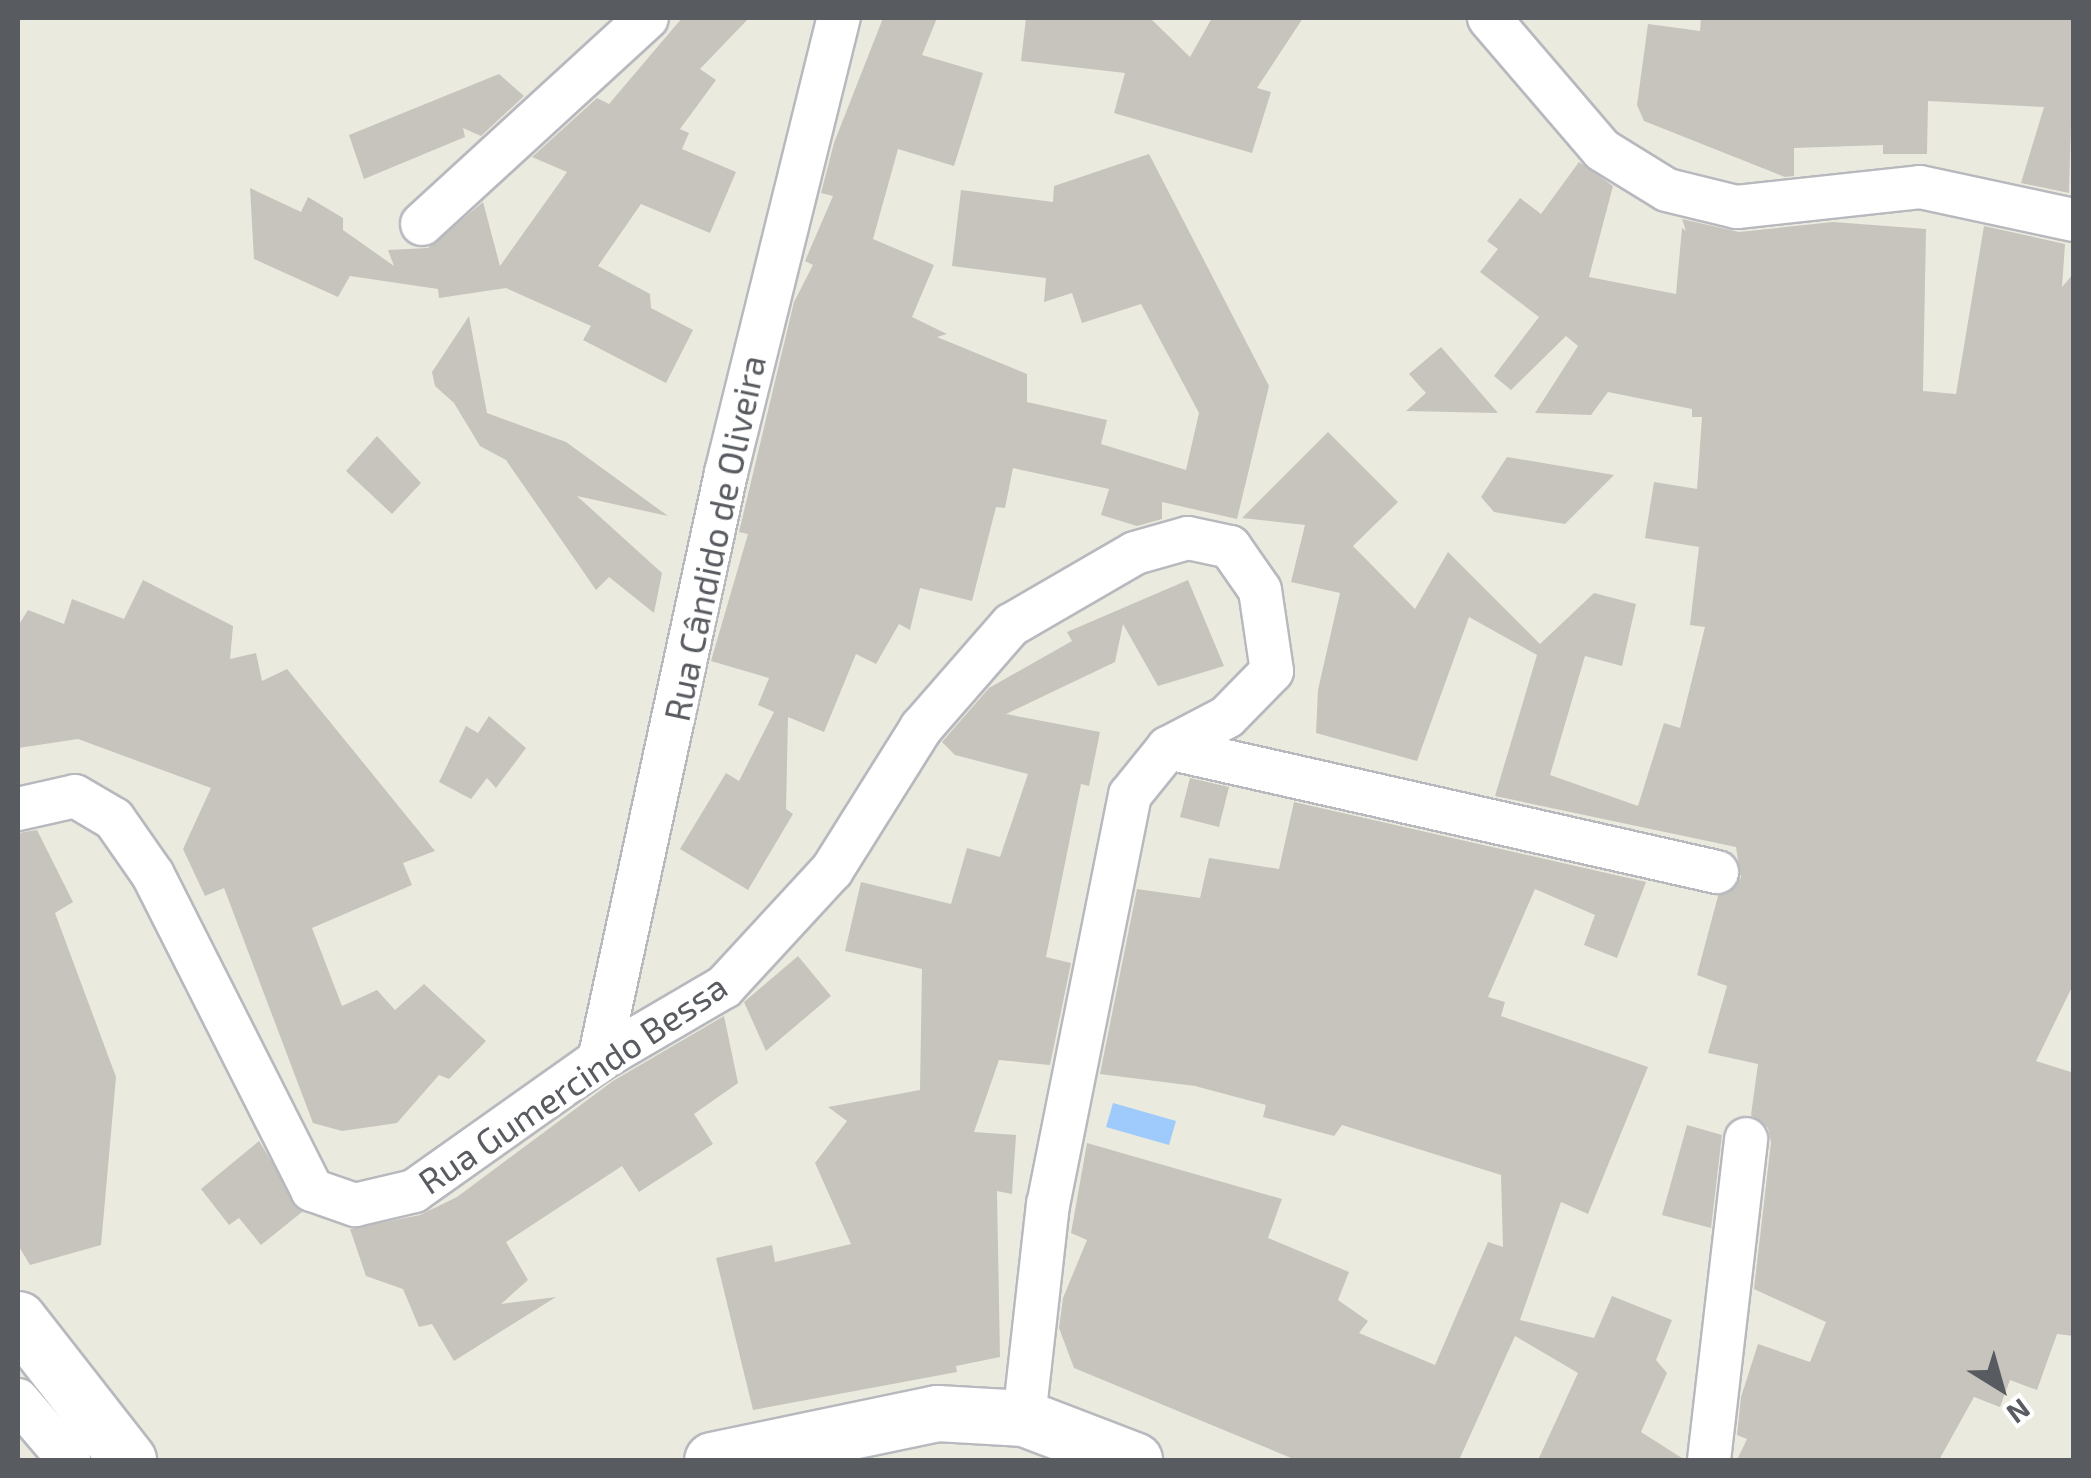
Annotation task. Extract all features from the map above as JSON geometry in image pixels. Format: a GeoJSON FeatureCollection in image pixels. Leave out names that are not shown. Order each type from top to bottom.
{"type":"FeatureCollection","features":[{"type":"Feature","properties":{"kind":"street"},"geometry":{"type":"LineString","coordinates":[[422,224],[647,18]]}},
{"type":"Feature","properties":{"kind":"street","name":"Rua Cândido de Oliveira"},"geometry":{"type":"LineString","coordinates":[[599,1060],[726,473],[838,18]]}},
{"type":"Feature","properties":{"kind":"street"},"geometry":{"type":"LineString","coordinates":[[1489,18],[1602,150],[1667,190],[1737,207],[1920,187],[2074,220]]}},
{"type":"Feature","properties":{"kind":"street","name":"Rua Gumercindo Bessa"},"geometry":{"type":"LineString","coordinates":[[18,809],[74,796],[114,818],[153,874],[312,1190],[355,1205],[414,1191],[599,1060],[724,988],[832,870],[921,728],[1012,625],[1135,553],[1188,538],[1230,548],[1260,590],[1272,671],[1227,716],[1168,748],[1130,795],[1048,1204],[1024,1418]]}},
{"type":"Feature","properties":{"kind":"street"},"geometry":{"type":"LineString","coordinates":[[1168,748],[1717,872]]}},
{"type":"Feature","properties":{"kind":"street"},"geometry":{"type":"LineString","coordinates":[[1708,1460],[1746,1139]]}},
{"type":"Feature","properties":{"kind":"street"},"geometry":{"type":"LineString","coordinates":[[18,1319],[128,1460]]}},
{"type":"Feature","properties":{"kind":"street"},"geometry":{"type":"LineString","coordinates":[[18,1400],[69,1460]]}},
{"type":"Feature","properties":{"kind":"street"},"geometry":{"type":"LineString","coordinates":[[712,1460],[842,1445],[937,1414],[1024,1418],[1134,1460]]}},
{"type":"Feature","properties":{"kind":"water"},"geometry":{"type":"Polygon","coordinates":[[[1113,1103],[1176,1121],[1169,1145],[1106,1127],[1113,1103]]]}},
{"type":"Feature","properties":{"kind":"building"},"geometry":{"type":"Polygon","coordinates":[[[682,18],[749,18],[700,69],[716,80],[680,129],[689,133],[682,149],[736,172],[710,233],[641,204],[598,266],[650,294],[651,308],[693,330],[666,383],[583,340],[591,326],[506,288],[439,298],[438,289],[350,276],[338,297],[254,259],[250,188],[301,212],[308,197],[343,218],[343,230],[394,266],[388,250],[428,248],[483,202],[500,266],[567,172],[532,157],[597,98],[609,104],[682,18]]]}},
{"type":"Feature","properties":{"kind":"building"},"geometry":{"type":"Polygon","coordinates":[[[883,18],[937,18],[922,55],[983,73],[954,166],[898,149],[873,239],[934,265],[912,317],[947,334],[937,337],[1027,374],[1027,402],[1107,420],[1101,444],[1186,470],[1199,413],[1141,304],[1082,323],[1072,293],[1044,302],[1046,278],[952,266],[961,190],[1053,202],[1054,186],[1149,154],[1269,386],[1237,519],[1162,502],[1162,519],[1137,526],[1101,515],[1109,489],[1013,468],[1005,508],[996,507],[972,601],[920,588],[910,630],[899,624],[876,664],[856,654],[824,732],[788,717],[786,809],[793,814],[748,890],[680,849],[726,773],[739,781],[774,712],[758,705],[769,678],[711,661],[748,534],[739,532],[794,302],[813,265],[805,261],[833,196],[821,193],[834,143],[883,18]]]}},
{"type":"Feature","properties":{"kind":"building"},"geometry":{"type":"Polygon","coordinates":[[[1026,18],[1150,18],[1190,57],[1212,18],[1303,18],[1257,88],[1271,92],[1252,153],[1114,113],[1125,73],[1021,61],[1026,18]]]}},
{"type":"Feature","properties":{"kind":"building"},"geometry":{"type":"Polygon","coordinates":[[[1701,18],[2074,18],[2069,193],[2021,183],[2044,107],[1928,101],[1927,154],[1883,154],[1883,145],[1794,148],[1794,176],[1785,177],[1644,121],[1637,105],[1648,24],[1700,31],[1701,18]]]}},
{"type":"Feature","properties":{"kind":"building"},"geometry":{"type":"Polygon","coordinates":[[[499,74],[524,96],[481,136],[463,128],[465,137],[364,179],[349,135],[499,74]]]}},
{"type":"Feature","properties":{"kind":"building"},"geometry":{"type":"Polygon","coordinates":[[[1579,162],[1613,186],[1589,277],[1676,294],[1682,228],[1686,231],[1682,219],[1739,232],[1833,222],[1926,229],[1923,391],[1956,394],[1984,226],[2065,244],[2062,287],[2074,273],[2074,983],[2036,1061],[2074,1073],[2074,1336],[2057,1334],[2037,1390],[2010,1380],[2000,1407],[1974,1397],[1939,1460],[1737,1460],[1747,1439],[1737,1435],[1741,1397],[1758,1344],[1810,1362],[1826,1322],[1754,1289],[1771,1142],[1768,1128],[1751,1115],[1758,1064],[1708,1053],[1727,986],[1697,975],[1718,896],[1741,878],[1736,847],[1495,796],[1537,655],[1469,617],[1417,761],[1316,733],[1318,690],[1340,593],[1291,582],[1305,525],[1242,518],[1328,432],[1398,502],[1353,546],[1415,609],[1448,552],[1540,644],[1594,593],[1636,604],[1622,666],[1585,656],[1550,775],[1638,806],[1664,723],[1680,728],[1705,627],[1690,625],[1699,547],[1645,538],[1654,482],[1697,489],[1702,417],[1692,417],[1692,409],[1608,392],[1591,415],[1535,413],[1578,346],[1566,336],[1511,390],[1494,376],[1539,317],[1480,272],[1498,249],[1487,241],[1520,198],[1541,214],[1579,162]]]}},
{"type":"Feature","properties":{"kind":"building"},"geometry":{"type":"Polygon","coordinates":[[[469,316],[487,413],[566,442],[668,516],[577,496],[662,573],[654,613],[609,577],[596,590],[506,460],[480,446],[454,403],[435,386],[432,372],[469,316]]]}},
{"type":"Feature","properties":{"kind":"building"},"geometry":{"type":"Polygon","coordinates":[[[1441,347],[1498,413],[1406,411],[1426,393],[1409,374],[1441,347]]]}},
{"type":"Feature","properties":{"kind":"building"},"geometry":{"type":"Polygon","coordinates":[[[377,436],[421,483],[392,514],[346,471],[377,436]]]}},
{"type":"Feature","properties":{"kind":"building"},"geometry":{"type":"Polygon","coordinates":[[[1507,457],[1614,475],[1565,524],[1494,512],[1481,497],[1507,457]]]}},
{"type":"Feature","properties":{"kind":"building"},"geometry":{"type":"Polygon","coordinates":[[[143,580],[233,626],[230,659],[256,653],[262,681],[287,669],[435,851],[403,863],[412,885],[312,928],[342,1006],[377,990],[395,1010],[424,984],[486,1041],[449,1079],[439,1075],[397,1123],[342,1131],[313,1123],[224,888],[205,896],[183,849],[211,788],[78,739],[18,748],[18,626],[28,610],[64,624],[72,599],[124,619],[143,580]]]}},
{"type":"Feature","properties":{"kind":"building"},"geometry":{"type":"Polygon","coordinates":[[[1188,580],[1224,666],[1158,686],[1123,624],[1115,662],[1006,714],[1100,732],[1089,786],[1081,784],[1046,957],[1071,963],[1050,1065],[999,1060],[974,1132],[1016,1135],[1012,1194],[997,1191],[1000,1357],[956,1366],[957,1372],[753,1410],[716,1258],[772,1245],[775,1262],[851,1244],[815,1163],[847,1121],[828,1107],[920,1090],[922,969],[845,951],[861,882],[951,904],[967,848],[1000,857],[1028,774],[955,755],[942,742],[989,688],[1072,641],[1067,632],[1188,580]]]}},
{"type":"Feature","properties":{"kind":"building"},"geometry":{"type":"Polygon","coordinates":[[[489,716],[526,748],[496,788],[487,778],[471,799],[439,782],[466,726],[478,733],[489,716]]]}},
{"type":"Feature","properties":{"kind":"building"},"geometry":{"type":"Polygon","coordinates":[[[1190,778],[1229,787],[1219,827],[1180,817],[1190,778]]]}},
{"type":"Feature","properties":{"kind":"building"},"geometry":{"type":"Polygon","coordinates":[[[1294,802],[1646,882],[1617,958],[1584,945],[1595,915],[1535,889],[1488,997],[1505,1002],[1501,1016],[1648,1067],[1588,1214],[1561,1202],[1520,1320],[1594,1338],[1612,1296],[1672,1320],[1656,1360],[1667,1373],[1641,1432],[1685,1460],[1538,1460],[1578,1373],[1515,1336],[1459,1460],[1296,1460],[1074,1368],[1059,1328],[1063,1298],[1087,1240],[1071,1233],[1087,1143],[1282,1199],[1268,1238],[1349,1272],[1338,1300],[1368,1321],[1359,1333],[1435,1365],[1488,1242],[1503,1247],[1501,1175],[1342,1125],[1334,1136],[1263,1117],[1266,1105],[1195,1086],[1100,1074],[1137,889],[1200,898],[1209,858],[1279,869],[1294,802]]]}},
{"type":"Feature","properties":{"kind":"building"},"geometry":{"type":"Polygon","coordinates":[[[37,830],[73,902],[55,913],[116,1077],[101,1245],[30,1265],[18,1245],[18,833],[37,830]]]}},
{"type":"Feature","properties":{"kind":"building"},"geometry":{"type":"Polygon","coordinates":[[[798,956],[831,996],[766,1051],[744,1002],[798,956]]]}},
{"type":"Feature","properties":{"kind":"building"},"geometry":{"type":"Polygon","coordinates":[[[724,1016],[738,1083],[694,1114],[713,1144],[639,1192],[622,1166],[506,1242],[528,1280],[501,1304],[556,1297],[454,1361],[432,1324],[419,1327],[403,1289],[366,1276],[350,1229],[420,1215],[457,1197],[613,1081],[724,1016]]]}},
{"type":"Feature","properties":{"kind":"building"},"geometry":{"type":"Polygon","coordinates":[[[1687,1125],[1722,1135],[1711,1228],[1662,1215],[1687,1125]]]}},
{"type":"Feature","properties":{"kind":"building"},"geometry":{"type":"Polygon","coordinates":[[[259,1141],[302,1212],[261,1245],[239,1218],[229,1225],[201,1189],[259,1141]]]}}]}
